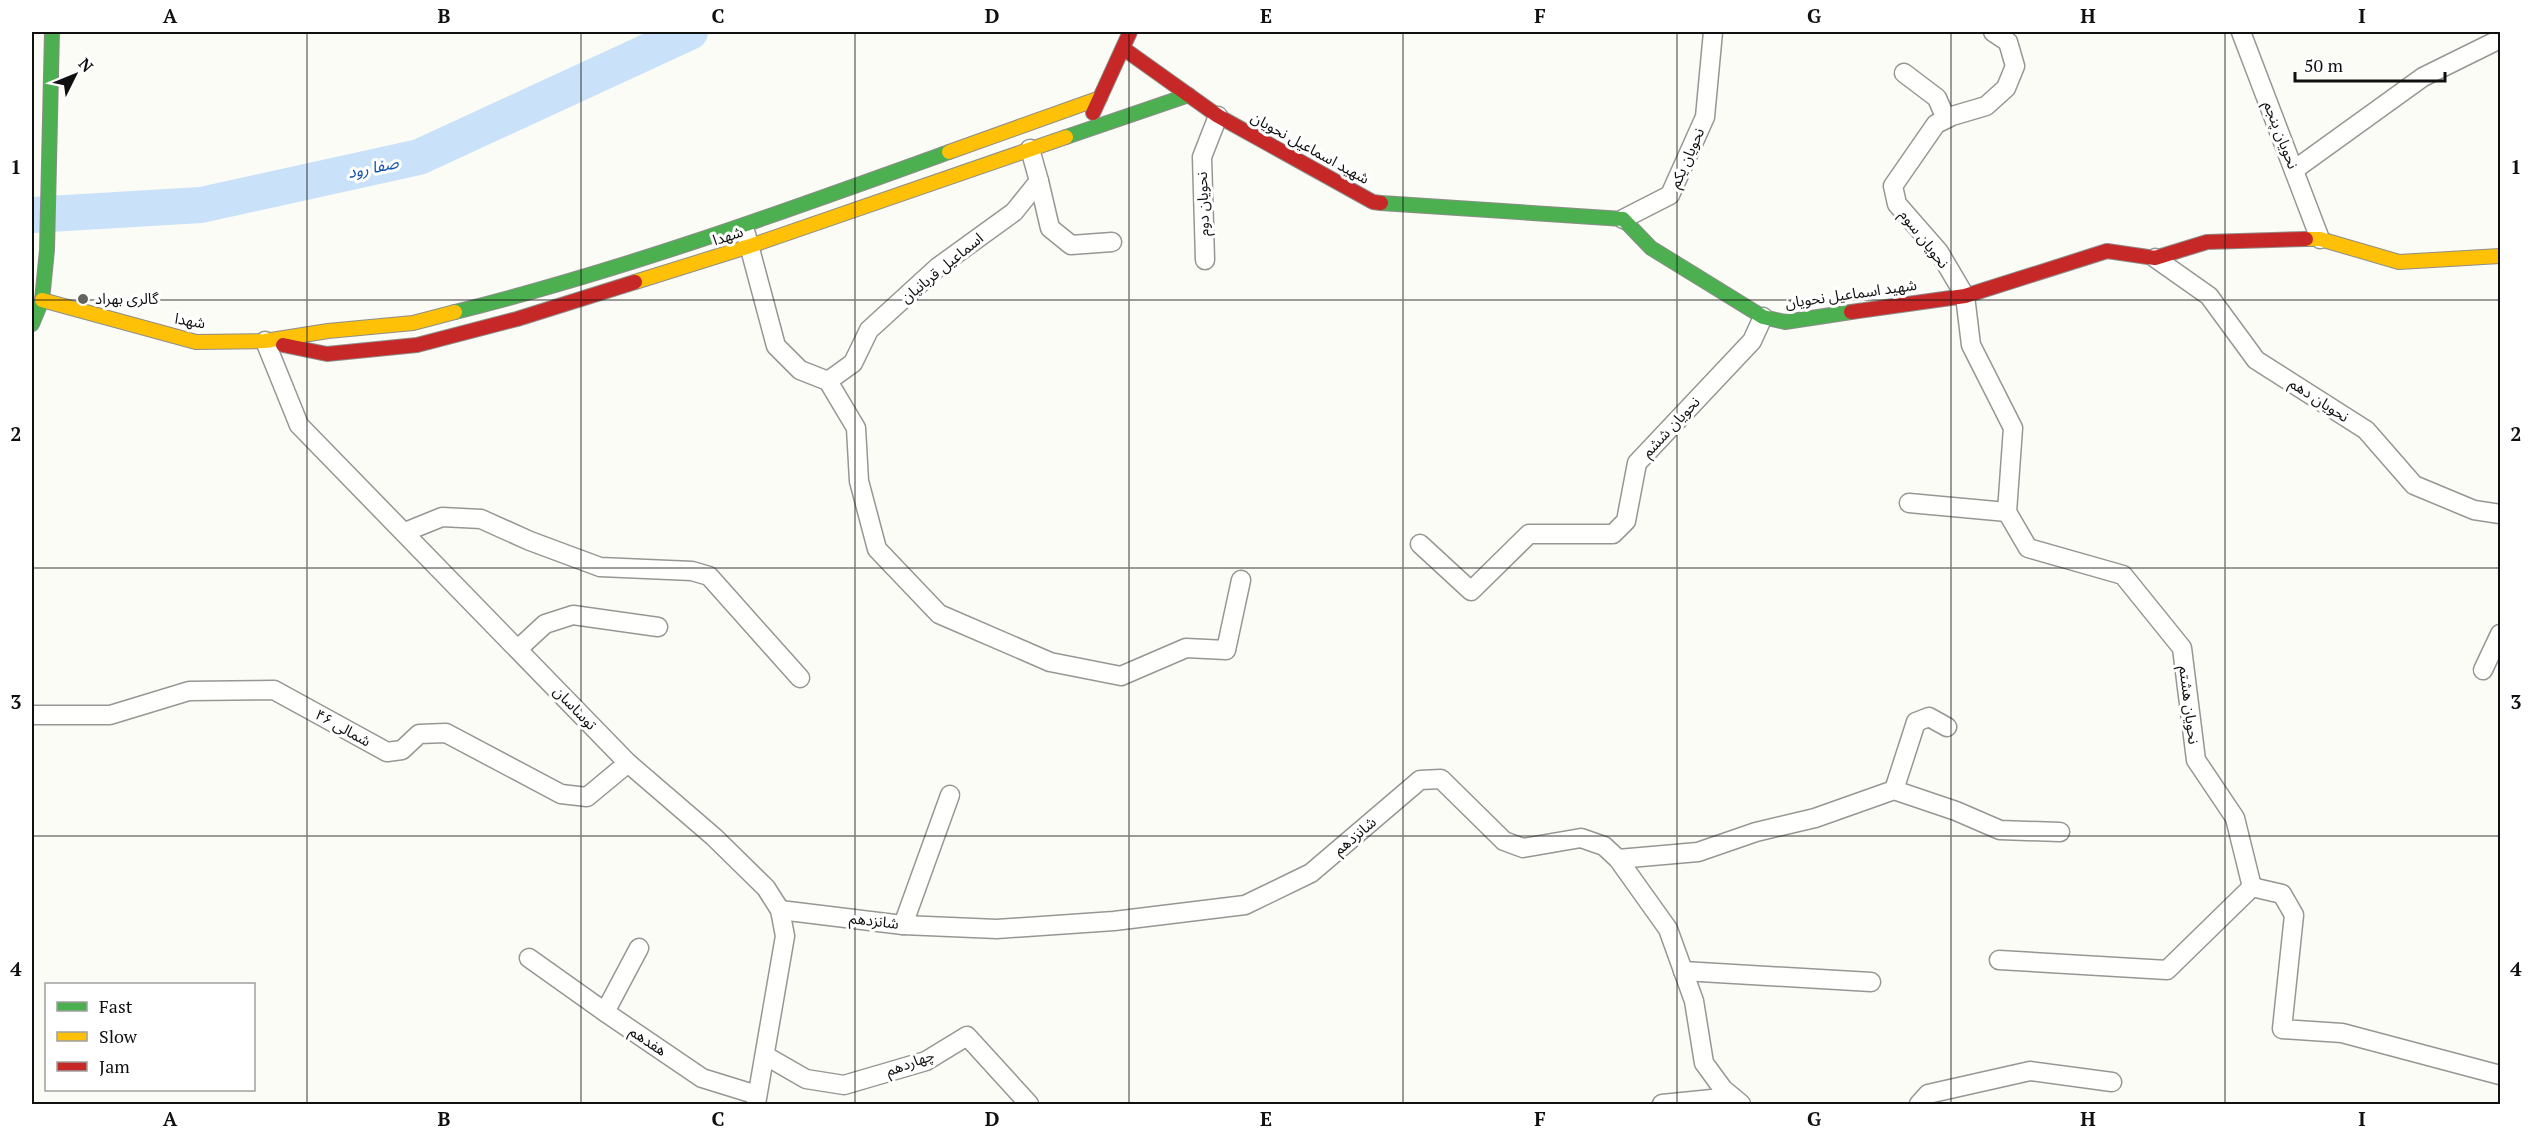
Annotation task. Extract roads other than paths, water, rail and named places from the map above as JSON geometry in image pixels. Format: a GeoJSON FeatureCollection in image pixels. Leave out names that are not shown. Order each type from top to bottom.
{"type":"FeatureCollection","features":[{"type":"Feature","properties":{"kind":"main road"},"geometry":{"type":"LineString","coordinates":[[32,324],[42,300],[47,250],[52,32]]}},
{"type":"Feature","properties":{"kind":"main road"},"geometry":{"type":"LineString","coordinates":[[1085,130],[1130,32]]}},
{"type":"Feature","properties":{"kind":"main road","name":"شهید اسماعیل نحویان"},"geometry":{"type":"LineString","coordinates":[[1124,49],[1218,116],[1373,202],[1623,219],[1651,248],[1763,317],[1785,322],[1965,296],[2107,251],[2155,258],[2207,242],[2320,239],[2399,262],[2500,256]]}},
{"type":"Feature","properties":{"kind":"main road","name":"شهدا"},"geometry":{"type":"LineString","coordinates":[[265,341],[327,354],[417,345],[608,292],[750,246],[1189,95]]}},
{"type":"Feature","properties":{"kind":"main road","name":"شهدا"},"geometry":{"type":"LineString","coordinates":[[42,300],[196,342],[265,341],[328,331],[413,322],[512,298],[744,226],[1100,98]]}},
{"type":"Feature","properties":{"kind":"street","name":"نحویان یکم"},"geometry":{"type":"LineString","coordinates":[[1623,219],[1670,195],[1705,117],[1713,32]]}},
{"type":"Feature","properties":{"kind":"street","name":"نحویان سوم"},"geometry":{"type":"LineString","coordinates":[[1965,296],[1938,252],[1897,204],[1893,186],[1936,124],[1986,106],[2006,88],[2016,66],[2008,42],[1993,32]]}},
{"type":"Feature","properties":{"kind":"street","name":"نحویان پنجم"},"geometry":{"type":"LineString","coordinates":[[2241,32],[2320,239]]}},
{"type":"Feature","properties":{"kind":"street"},"geometry":{"type":"LineString","coordinates":[[2294,170],[2423,77],[2500,39]]}},
{"type":"Feature","properties":{"kind":"street"},"geometry":{"type":"LineString","coordinates":[[1904,73],[1937,98],[1946,119]]}},
{"type":"Feature","properties":{"kind":"street","name":"نحویان دوم"},"geometry":{"type":"LineString","coordinates":[[1205,260],[1202,157],[1218,116]]}},
{"type":"Feature","properties":{"kind":"street"},"geometry":{"type":"LineString","coordinates":[[1030,149],[1050,228],[1071,245],[1112,242]]}},
{"type":"Feature","properties":{"kind":"street","name":"اسماعیل قربانیان"},"geometry":{"type":"LineString","coordinates":[[828,381],[853,363],[869,330],[938,267],[1014,212],[1039,181]]}},
{"type":"Feature","properties":{"kind":"street"},"geometry":{"type":"LineString","coordinates":[[744,226],[776,346],[800,370],[828,381],[856,428],[859,481],[877,549],[939,614],[1050,662],[1120,676],[1186,648],[1226,650],[1241,580]]}},
{"type":"Feature","properties":{"kind":"street","name":"نحویان دهم"},"geometry":{"type":"LineString","coordinates":[[2155,258],[2210,296],[2256,360],[2366,430],[2414,485],[2474,510],[2500,514]]}},
{"type":"Feature","properties":{"kind":"street"},"geometry":{"type":"LineString","coordinates":[[1909,503],[2007,512],[2013,428],[1971,345],[1965,296]]}},
{"type":"Feature","properties":{"kind":"street","name":"نحویان ششم"},"geometry":{"type":"LineString","coordinates":[[1420,544],[1471,591],[1529,534],[1613,534],[1626,521],[1637,463],[1752,341],[1763,317]]}},
{"type":"Feature","properties":{"kind":"street","name":"توساسان"},"geometry":{"type":"LineString","coordinates":[[265,341],[299,425],[628,763],[714,837],[766,888],[780,910],[784,936],[757,1100]]}},
{"type":"Feature","properties":{"kind":"street","name":"نحویان هشتم"},"geometry":{"type":"LineString","coordinates":[[2007,512],[2028,548],[2123,575],[2182,648],[2196,760],[2235,818],[2252,887]]}},
{"type":"Feature","properties":{"kind":"street"},"geometry":{"type":"LineString","coordinates":[[405,532],[442,517],[481,519],[530,541],[600,567],[692,571],[709,576],[800,678]]}},
{"type":"Feature","properties":{"kind":"street"},"geometry":{"type":"LineString","coordinates":[[518,649],[544,624],[573,615],[658,627]]}},
{"type":"Feature","properties":{"kind":"street"},"geometry":{"type":"LineString","coordinates":[[2483,670],[2500,634]]}},
{"type":"Feature","properties":{"kind":"street","name":"شمالی ۴۶"},"geometry":{"type":"LineString","coordinates":[[32,715],[110,715],[189,691],[274,690],[387,752],[402,750],[419,734],[446,734],[561,794],[587,797],[628,763]]}},
{"type":"Feature","properties":{"kind":"street"},"geometry":{"type":"LineString","coordinates":[[1894,790],[1916,722],[1929,717],[1947,727]]}},
{"type":"Feature","properties":{"kind":"street","name":"شانزدهم"},"geometry":{"type":"LineString","coordinates":[[780,910],[903,925],[997,929],[1114,921],[1245,905],[1311,873],[1420,780],[1441,779],[1504,842],[1523,848],[1581,838],[1604,846],[1618,859],[1668,929],[1694,1001],[1704,1063],[1723,1089],[1736,1101]]}},
{"type":"Feature","properties":{"kind":"street"},"geometry":{"type":"LineString","coordinates":[[1618,859],[1698,852],[1756,832],[1815,818],[1894,790],[1956,811],[2000,830],[2060,832]]}},
{"type":"Feature","properties":{"kind":"street"},"geometry":{"type":"LineString","coordinates":[[903,925],[950,795]]}},
{"type":"Feature","properties":{"kind":"street"},"geometry":{"type":"LineString","coordinates":[[1999,960],[2167,970],[2252,887],[2282,894],[2294,915],[2282,1029],[2342,1034],[2500,1075]]}},
{"type":"Feature","properties":{"kind":"street"},"geometry":{"type":"LineString","coordinates":[[605,1012],[639,948]]}},
{"type":"Feature","properties":{"kind":"street","name":"هفدهم"},"geometry":{"type":"LineString","coordinates":[[529,958],[702,1078],[757,1100]]}},
{"type":"Feature","properties":{"kind":"street"},"geometry":{"type":"LineString","coordinates":[[1683,971],[1871,982]]}},
{"type":"Feature","properties":{"kind":"street","name":"چهاردهم"},"geometry":{"type":"LineString","coordinates":[[766,1056],[806,1079],[844,1085],[926,1061],[967,1036],[1029,1104]]}},
{"type":"Feature","properties":{"kind":"street"},"geometry":{"type":"LineString","coordinates":[[1919,1104],[1928,1094],[2030,1071],[2112,1083]]}},
{"type":"Feature","properties":{"kind":"street"},"geometry":{"type":"LineString","coordinates":[[1662,1104],[1736,1101]]}},
{"type":"Feature","properties":{"kind":"waterway","name":"صفا رود"},"geometry":{"type":"LineString","coordinates":[[32,215],[201,205],[419,157],[690,32]]}},
{"type":"Feature","properties":{"kind":"place","name":"گالری بهراد"},"geometry":{"type":"Point","coordinates":[83,299]}}]}
